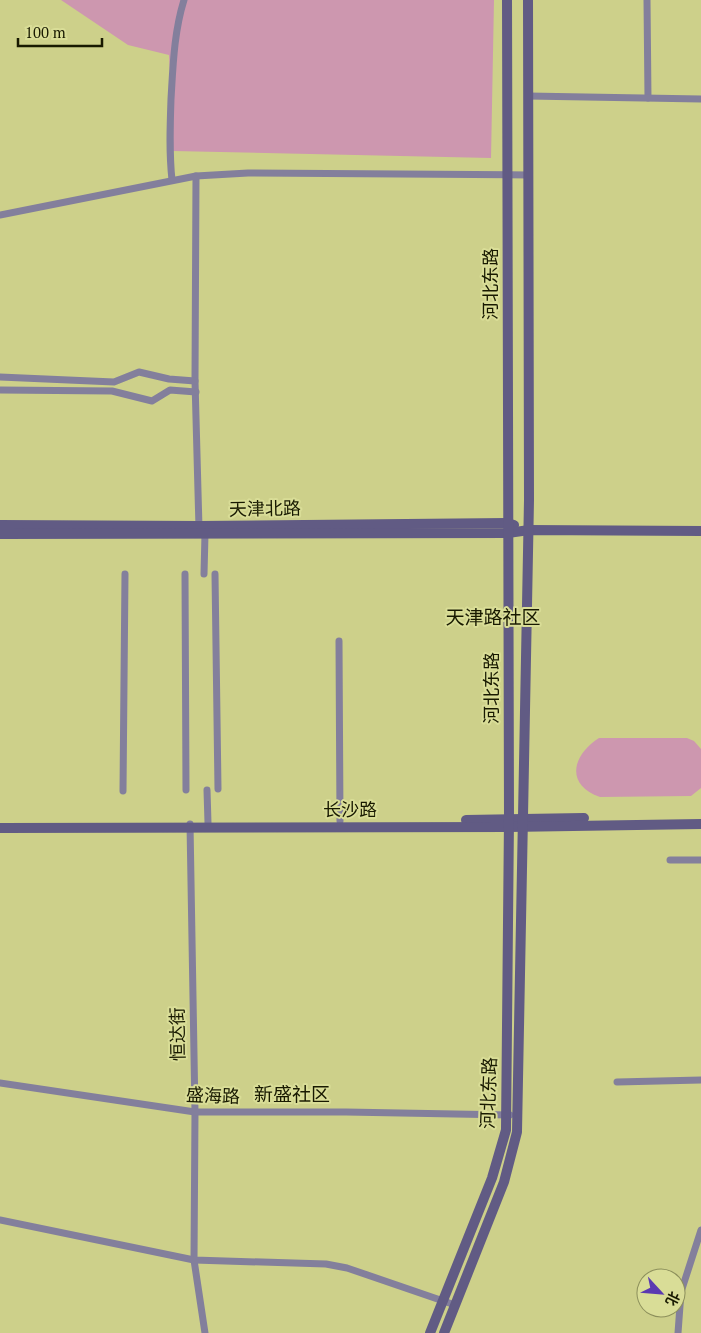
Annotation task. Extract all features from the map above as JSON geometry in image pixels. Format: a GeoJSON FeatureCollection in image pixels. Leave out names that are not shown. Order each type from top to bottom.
{"type":"FeatureCollection","features":[{"type":"Feature","properties":{"kind":"main road","name":"河北东路"},"geometry":{"type":"LineString","coordinates":[[430,1333],[492,1178],[506,1130],[509,823],[507,0]]}},
{"type":"Feature","properties":{"kind":"main road"},"geometry":{"type":"LineString","coordinates":[[444,1333],[504,1182],[517,1132],[529,530],[528,0]]}},
{"type":"Feature","properties":{"kind":"main road","name":"天津北路"},"geometry":{"type":"LineString","coordinates":[[0,525],[201,531]]}},
{"type":"Feature","properties":{"kind":"main road","name":"天津北路"},"geometry":{"type":"LineString","coordinates":[[0,534],[508,528],[529,530],[701,531]]}},
{"type":"Feature","properties":{"kind":"main road","name":"长沙路"},"geometry":{"type":"LineString","coordinates":[[0,828],[509,823],[701,818]]}},
{"type":"Feature","properties":{"kind":"main road","name":"长沙路"},"geometry":{"type":"LineString","coordinates":[[0,822],[190,826],[208,823],[340,821],[509,823]]}},
{"type":"Feature","properties":{"kind":"main road","name":"长沙路"},"geometry":{"type":"LineString","coordinates":[[524,822],[701,824]]}},
{"type":"Feature","properties":{"kind":"street"},"geometry":{"type":"LineString","coordinates":[[172,180],[169,155],[173,57],[184,0]]}},
{"type":"Feature","properties":{"kind":"street"},"geometry":{"type":"LineString","coordinates":[[647,0],[648,98]]}},
{"type":"Feature","properties":{"kind":"street"},"geometry":{"type":"LineString","coordinates":[[528,96],[701,99]]}},
{"type":"Feature","properties":{"kind":"street"},"geometry":{"type":"LineString","coordinates":[[0,215],[196,176],[248,173],[528,175]]}},
{"type":"Feature","properties":{"kind":"street"},"geometry":{"type":"LineString","coordinates":[[196,176],[195,381],[204,574]]}},
{"type":"Feature","properties":{"kind":"street"},"geometry":{"type":"LineString","coordinates":[[0,377],[114,382],[139,372],[169,380],[195,381]]}},
{"type":"Feature","properties":{"kind":"street"},"geometry":{"type":"LineString","coordinates":[[0,390],[112,391],[152,400],[170,390],[196,392]]}},
{"type":"Feature","properties":{"kind":"street"},"geometry":{"type":"LineString","coordinates":[[123,791],[125,574]]}},
{"type":"Feature","properties":{"kind":"street"},"geometry":{"type":"LineString","coordinates":[[185,574],[186,790]]}},
{"type":"Feature","properties":{"kind":"street"},"geometry":{"type":"LineString","coordinates":[[215,574],[218,789]]}},
{"type":"Feature","properties":{"kind":"street"},"geometry":{"type":"LineString","coordinates":[[339,641],[340,821]]}},
{"type":"Feature","properties":{"kind":"street"},"geometry":{"type":"LineString","coordinates":[[207,790],[208,823]]}},
{"type":"Feature","properties":{"kind":"street","name":"恒达街"},"geometry":{"type":"LineString","coordinates":[[190,826],[195,1112],[194,1260],[205,1333]]}},
{"type":"Feature","properties":{"kind":"street"},"geometry":{"type":"LineString","coordinates":[[670,860],[701,860]]}},
{"type":"Feature","properties":{"kind":"street"},"geometry":{"type":"LineString","coordinates":[[616,1082],[701,1080]]}},
{"type":"Feature","properties":{"kind":"street","name":"盛海路"},"geometry":{"type":"LineString","coordinates":[[0,1083],[195,1112],[346,1112],[518,1116]]}},
{"type":"Feature","properties":{"kind":"street"},"geometry":{"type":"LineString","coordinates":[[0,1220],[194,1260],[326,1264],[347,1268],[455,1305]]}},
{"type":"Feature","properties":{"kind":"street"},"geometry":{"type":"LineString","coordinates":[[678,1333],[681,1292],[701,1230]]}},
{"type":"Feature","properties":{"kind":"shaded area"},"geometry":{"type":"Polygon","coordinates":[[[61,0],[494,0],[491,158],[173,151],[169,55],[128,45],[61,0]]]}},
{"type":"Feature","properties":{"kind":"shaded area"},"geometry":{"type":"Polygon","coordinates":[[[599,738],[687,738],[694,741],[701,749],[701,788],[691,796],[600,797],[589,792],[581,785],[577,778],[576,769],[583,753],[599,738]]]}},
{"type":"Feature","properties":{"kind":"district","name":"天津路社区"},"geometry":{"type":"Point","coordinates":[493,617]}},
{"type":"Feature","properties":{"kind":"district","name":"新盛社区"},"geometry":{"type":"Point","coordinates":[292,1094]}}]}
